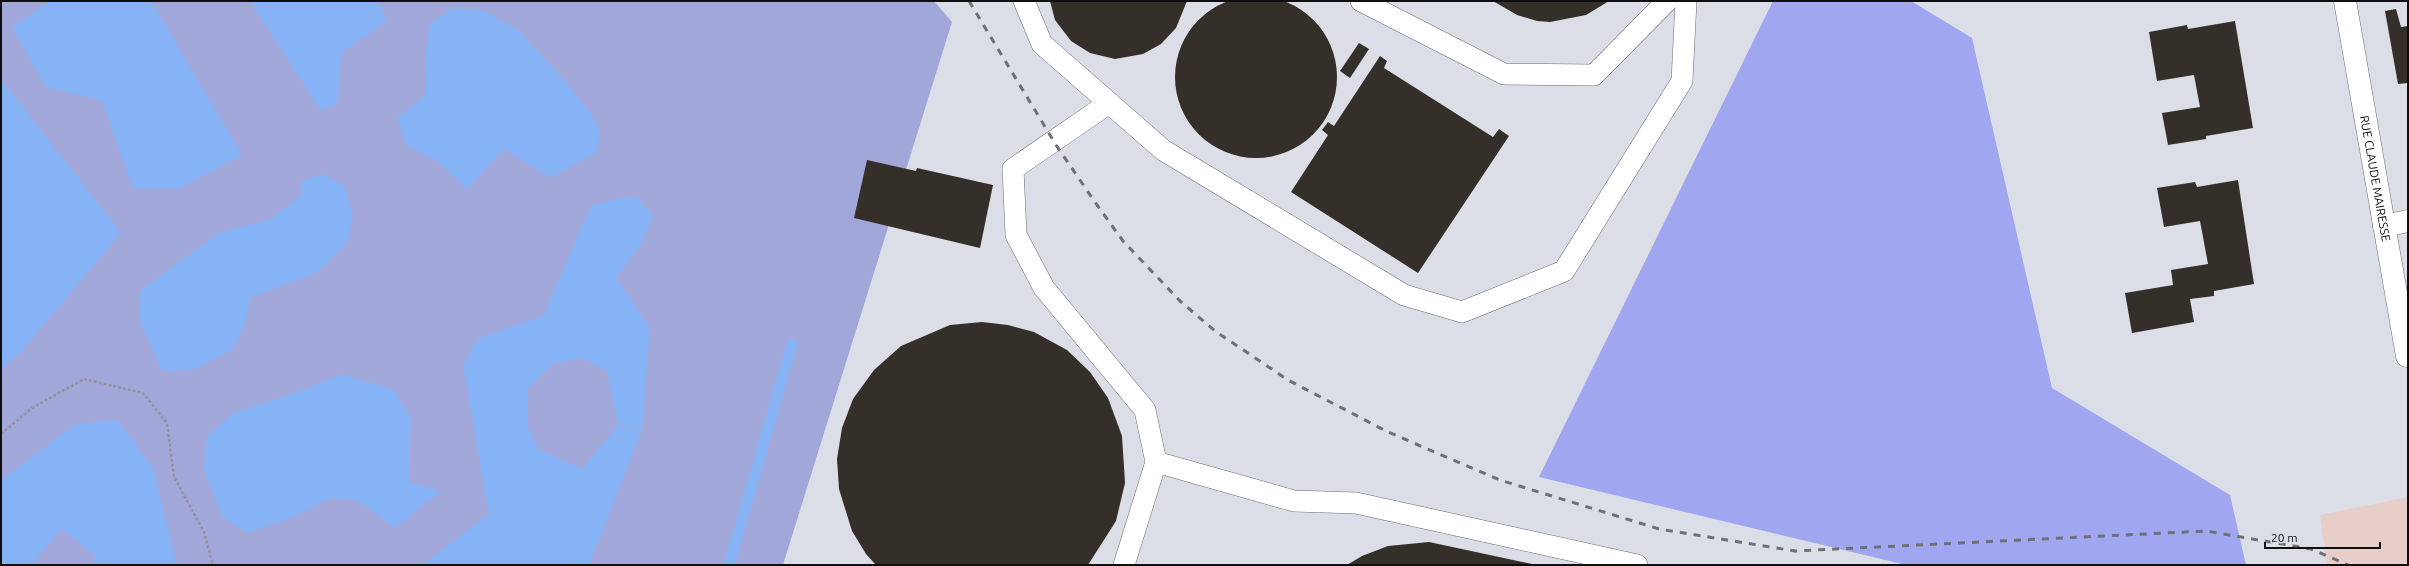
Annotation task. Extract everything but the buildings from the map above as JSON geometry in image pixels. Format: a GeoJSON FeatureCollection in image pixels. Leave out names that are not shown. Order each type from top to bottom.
{"type":"FeatureCollection","features":[{"type":"Feature","properties":{"kind":"street","name":"RUE CLAUDE MAIRESSE"},"geometry":{"type":"LineString","coordinates":[[2345,1],[2406,356]]}},
{"type":"Feature","properties":{"kind":"street"},"geometry":{"type":"LineString","coordinates":[[2384,226],[2408,221]]}},
{"type":"Feature","properties":{"kind":"lane"},"geometry":{"type":"LineString","coordinates":[[1024,1],[1042,44],[1163,150],[1404,295],[1462,312],[1564,271],[1682,81],[1686,1]]}},
{"type":"Feature","properties":{"kind":"lane"},"geometry":{"type":"LineString","coordinates":[[1361,1],[1504,74],[1594,74],[1667,1]]}},
{"type":"Feature","properties":{"kind":"lane"},"geometry":{"type":"LineString","coordinates":[[1109,103],[1013,169],[1016,235],[1044,288],[1145,410],[1156,462],[1124,565]]}},
{"type":"Feature","properties":{"kind":"lane"},"geometry":{"type":"LineString","coordinates":[[1156,462],[1294,501],[1356,503],[1637,565]]}},
{"type":"Feature","properties":{"kind":"path"},"geometry":{"type":"LineString","coordinates":[[1,434],[32,408],[84,379],[143,393],[167,423],[174,477],[204,532],[214,565]]}},
{"type":"Feature","properties":{"kind":"shaded area"},"geometry":{"type":"Polygon","coordinates":[[[1,1],[934,1],[952,22],[783,565],[1,565],[1,1]]]}},
{"type":"Feature","properties":{"kind":"shaded area"},"geometry":{"type":"Polygon","coordinates":[[[50,1],[151,1],[242,155],[179,188],[133,189],[102,101],[46,87],[12,28],[50,1]]]}},
{"type":"Feature","properties":{"kind":"shaded area"},"geometry":{"type":"Polygon","coordinates":[[[250,1],[378,1],[387,21],[341,53],[338,103],[320,110],[250,1]]]}},
{"type":"Feature","properties":{"kind":"shaded area"},"geometry":{"type":"Polygon","coordinates":[[[1773,1],[1911,1],[1972,38],[2052,388],[2230,495],[2246,565],[1906,565],[1539,477],[1773,1]]]}},
{"type":"Feature","properties":{"kind":"shaded area"},"geometry":{"type":"Polygon","coordinates":[[[452,8],[482,10],[518,30],[565,81],[593,117],[600,132],[597,152],[550,178],[504,149],[466,189],[437,161],[407,146],[397,118],[426,95],[425,55],[430,23],[452,8]]]}},
{"type":"Feature","properties":{"kind":"shaded area"},"geometry":{"type":"Polygon","coordinates":[[[1,79],[121,233],[19,354],[1,370],[1,79]]]}},
{"type":"Feature","properties":{"kind":"shaded area"},"geometry":{"type":"Polygon","coordinates":[[[324,174],[344,186],[353,214],[348,242],[316,273],[251,297],[244,327],[233,349],[195,369],[162,371],[140,322],[140,291],[218,233],[271,219],[302,195],[300,181],[324,174]]]}},
{"type":"Feature","properties":{"kind":"shaded area"},"geometry":{"type":"Polygon","coordinates":[[[635,196],[653,215],[642,243],[616,278],[650,328],[642,431],[618,424],[607,371],[581,358],[553,364],[528,388],[528,427],[538,449],[582,469],[618,425],[641,432],[589,565],[422,565],[489,514],[463,365],[478,338],[543,316],[591,205],[635,196]]]}},
{"type":"Feature","properties":{"kind":"shaded area"},"geometry":{"type":"Polygon","coordinates":[[[341,374],[393,389],[411,419],[409,482],[441,491],[394,528],[359,501],[330,498],[290,519],[247,533],[222,517],[204,470],[207,436],[233,413],[300,391],[341,374]]]}},
{"type":"Feature","properties":{"kind":"shaded area"},"geometry":{"type":"Polygon","coordinates":[[[117,420],[153,468],[177,565],[93,565],[95,555],[62,529],[31,565],[1,565],[1,480],[75,424],[117,420]]]}},
{"type":"Feature","properties":{"kind":"shaded area"},"geometry":{"type":"Polygon","coordinates":[[[2408,497],[2408,565],[2327,565],[2320,515],[2408,497]]]}},
{"type":"Feature","properties":{"kind":"waterway"},"geometry":{"type":"LineString","coordinates":[[729,565],[792,344]]}},
{"type":"Feature","properties":{"kind":"railway"},"geometry":{"type":"LineString","coordinates":[[969,1],[1056,145],[1097,205],[1123,241],[1180,301],[1215,331],[1288,380],[1388,432],[1500,480],[1659,529],[1795,551],[2206,531],[2311,549],[2348,565]]}}]}
